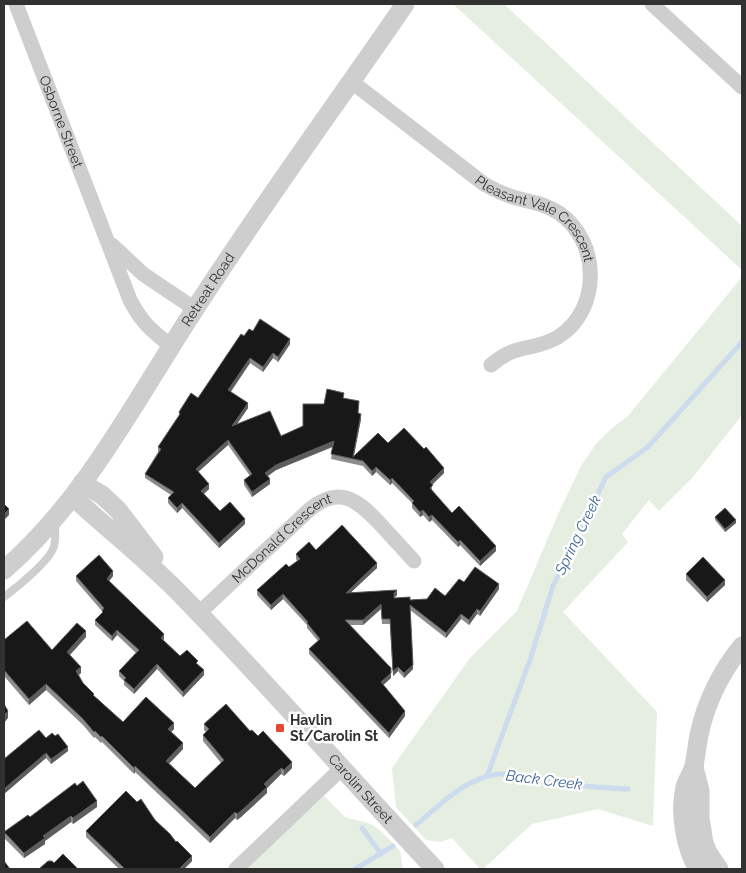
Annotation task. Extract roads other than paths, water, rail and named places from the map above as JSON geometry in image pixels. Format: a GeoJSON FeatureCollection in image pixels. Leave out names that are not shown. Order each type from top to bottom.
{"type":"FeatureCollection","features":[{"type":"Feature","properties":{"kind":"street","name":"Osborne Street"},"geometry":{"type":"LineString","coordinates":[[16,4],[130,300],[148,328],[172,346]]}},
{"type":"Feature","properties":{"kind":"street","name":"Retreat Road"},"geometry":{"type":"LineString","coordinates":[[4,570],[36,541],[78,490],[195,309],[405,4]]}},
{"type":"Feature","properties":{"kind":"street"},"geometry":{"type":"LineString","coordinates":[[652,4],[742,86]]}},
{"type":"Feature","properties":{"kind":"street","name":"Pleasant Vale Crescent"},"geometry":{"type":"LineString","coordinates":[[352,82],[484,184],[506,195],[534,202],[559,212],[572,225],[584,244],[590,268],[589,292],[576,320],[565,332],[550,341],[514,351],[491,365]]}},
{"type":"Feature","properties":{"kind":"street","name":"Osborne Street"},"geometry":{"type":"LineString","coordinates":[[108,241],[143,274],[195,309]]}},
{"type":"Feature","properties":{"kind":"street","name":"Carolin Street"},"geometry":{"type":"LineString","coordinates":[[78,490],[104,526],[126,543],[185,598],[433,869]]}},
{"type":"Feature","properties":{"kind":"street","name":"McDonald Crescent"},"geometry":{"type":"LineString","coordinates":[[198,613],[309,510],[321,501],[332,498],[345,498],[358,503],[414,561]]}},
{"type":"Feature","properties":{"kind":"street"},"geometry":{"type":"LineString","coordinates":[[698,869],[689,850],[684,825],[685,787],[694,767],[699,734],[711,697],[723,673],[742,646]]}},
{"type":"Feature","properties":{"kind":"street"},"geometry":{"type":"LineString","coordinates":[[694,767],[700,791],[700,818],[704,843],[708,853],[719,869]]}},
{"type":"Feature","properties":{"kind":"street"},"geometry":{"type":"LineString","coordinates":[[236,869],[342,768]]}},
{"type":"Feature","properties":{"kind":"lane"},"geometry":{"type":"LineString","coordinates":[[4,597],[25,580],[51,553],[55,545],[55,520]]}},
{"type":"Feature","properties":{"kind":"waterway","name":"Spring Creek"},"geometry":{"type":"LineString","coordinates":[[487,776],[530,660],[553,586],[606,477],[648,447],[742,342]]}},
{"type":"Feature","properties":{"kind":"waterway","name":"Back Creek"},"geometry":{"type":"LineString","coordinates":[[416,825],[458,790],[468,784],[498,774],[518,774],[567,784],[628,789]]}},
{"type":"Feature","properties":{"kind":"waterway"},"geometry":{"type":"LineString","coordinates":[[362,828],[381,854]]}},
{"type":"Feature","properties":{"kind":"waterway","name":"Back Creek"},"geometry":{"type":"LineString","coordinates":[[355,869],[393,846]]}},
{"type":"Feature","properties":{"kind":"place","name":"Havlin St/Carolin St"},"geometry":{"type":"Point","coordinates":[280,728]}}]}
